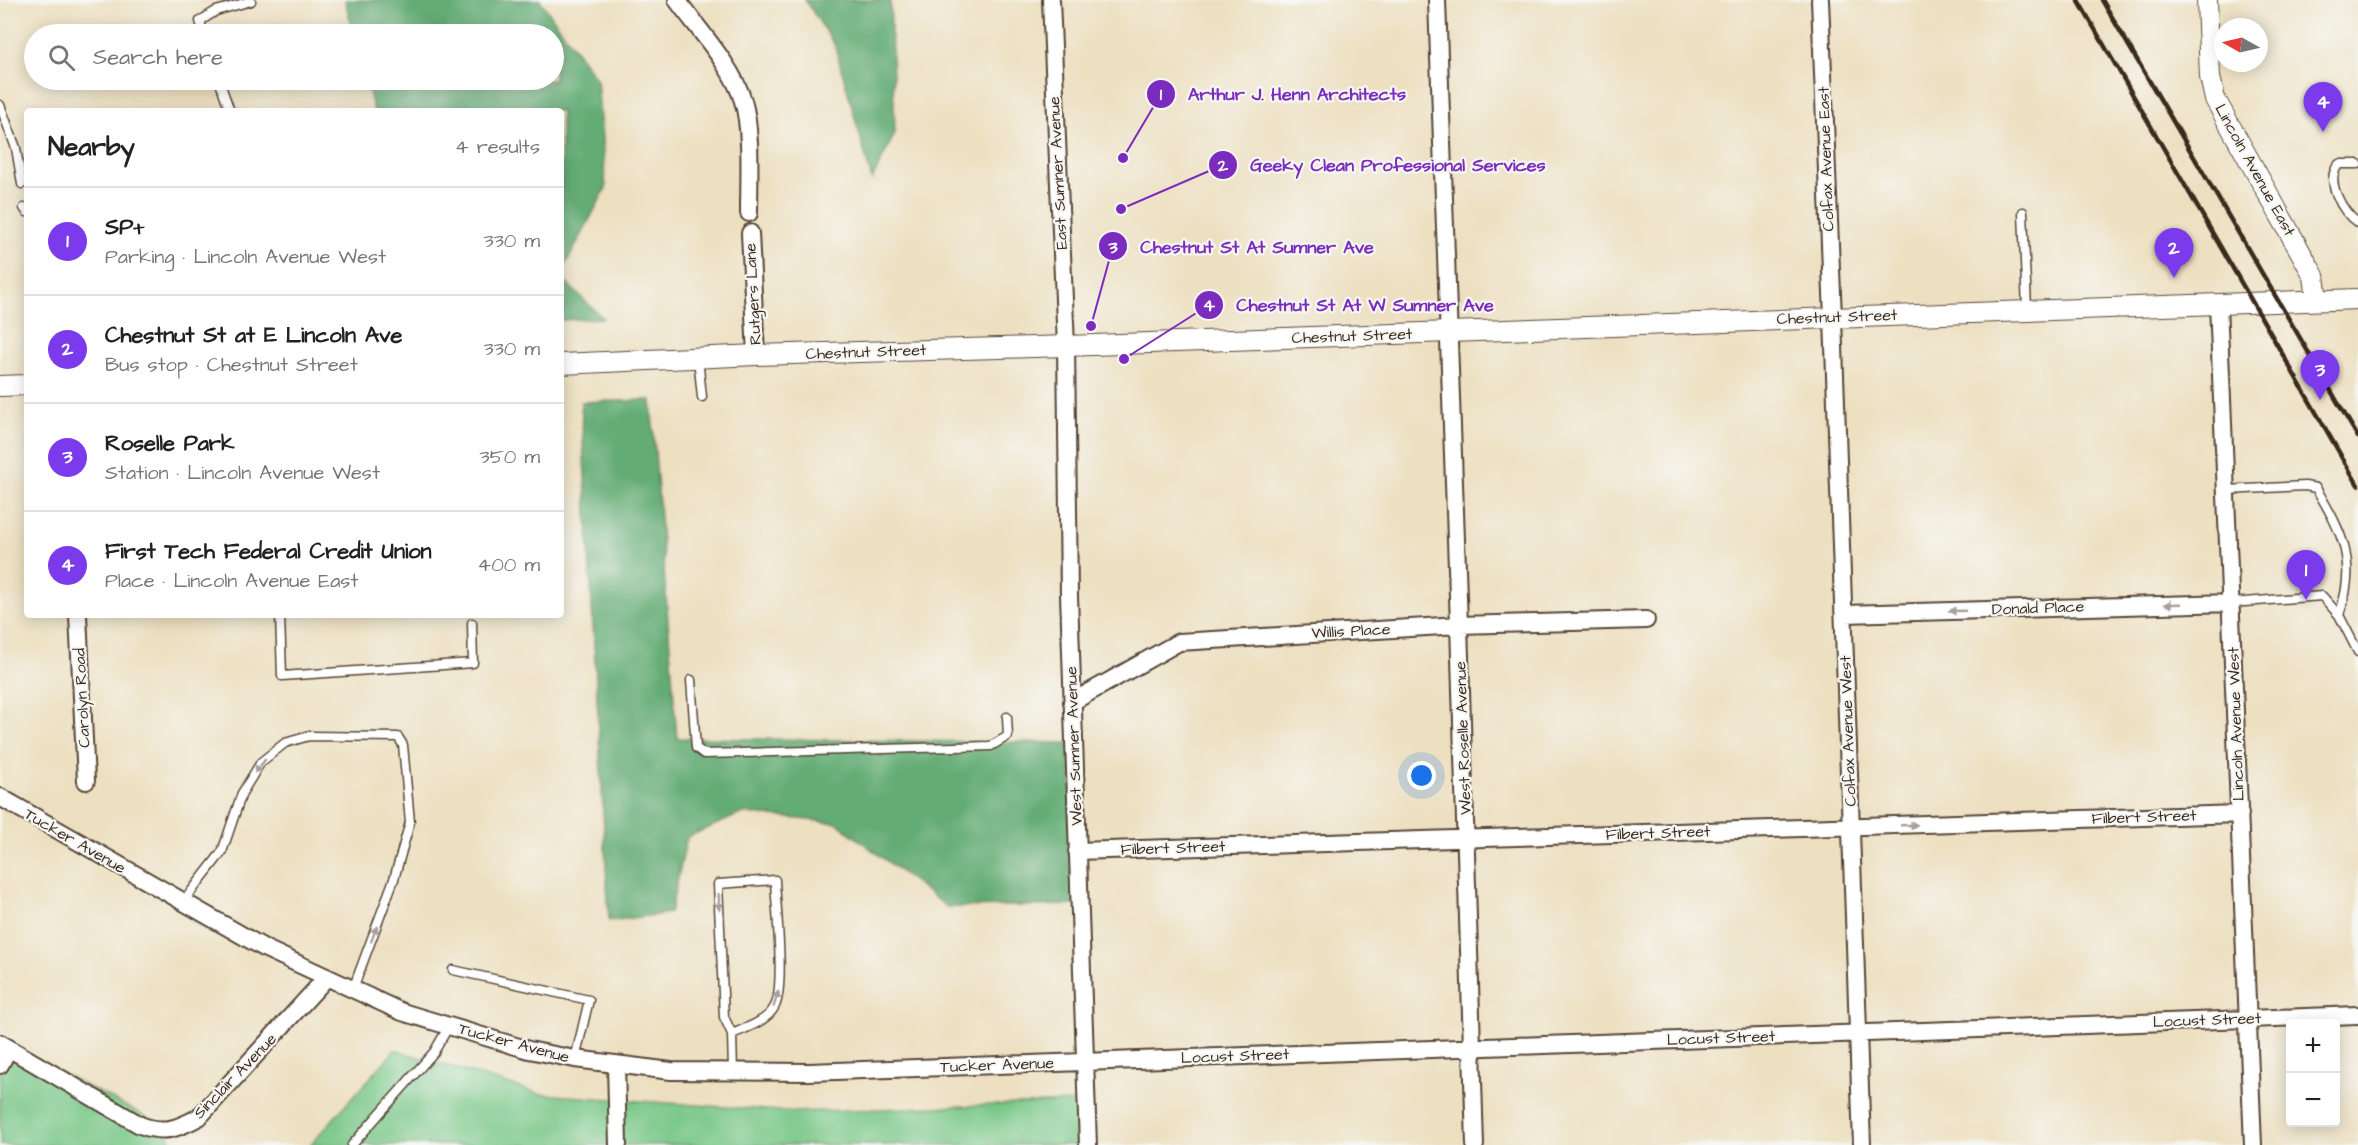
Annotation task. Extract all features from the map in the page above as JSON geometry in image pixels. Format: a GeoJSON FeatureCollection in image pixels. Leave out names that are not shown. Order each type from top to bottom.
{"type":"FeatureCollection","features":[{"type":"Feature","properties":{"kind":"street"},"geometry":{"type":"LineString","coordinates":[[677,0],[727,69],[743,101],[747,123],[749,213]]}},
{"type":"Feature","properties":{"kind":"street","name":"East Sumner Avenue"},"geometry":{"type":"LineString","coordinates":[[1051,0],[1066,346]]}},
{"type":"Feature","properties":{"kind":"street","name":"West Roselle Avenue"},"geometry":{"type":"LineString","coordinates":[[1437,0],[1460,625],[1475,1145]]}},
{"type":"Feature","properties":{"kind":"street","name":"Colfax Avenue East"},"geometry":{"type":"LineString","coordinates":[[1820,0],[1833,318]]}},
{"type":"Feature","properties":{"kind":"street","name":"Lincoln Avenue East"},"geometry":{"type":"LineString","coordinates":[[2207,0],[2210,77],[2215,99],[2314,276],[2317,299]]}},
{"type":"Feature","properties":{"kind":"street","name":"Rutgers Lane"},"geometry":{"type":"LineString","coordinates":[[750,233],[756,355]]}},
{"type":"Feature","properties":{"kind":"street","name":"Chestnut Street"},"geometry":{"type":"LineString","coordinates":[[564,364],[756,355],[1066,346],[2358,298]]}},
{"type":"Feature","properties":{"kind":"street","name":"Lincoln Avenue West"},"geometry":{"type":"LineString","coordinates":[[2218,303],[2253,1145]]}},
{"type":"Feature","properties":{"kind":"street","name":"Colfax Avenue West"},"geometry":{"type":"LineString","coordinates":[[1833,318],[1862,1145]]}},
{"type":"Feature","properties":{"kind":"street","name":"West Sumner Avenue"},"geometry":{"type":"LineString","coordinates":[[1066,346],[1072,702],[1088,1145]]}},
{"type":"Feature","properties":{"kind":"street"},"geometry":{"type":"LineString","coordinates":[[0,386],[24,384]]}},
{"type":"Feature","properties":{"kind":"street","name":"Donald Place"},"geometry":{"type":"LineString","coordinates":[[1844,614],[2232,603]]}},
{"type":"Feature","properties":{"kind":"street","name":"Carolyn Road"},"geometry":{"type":"LineString","coordinates":[[78,618],[86,781]]}},
{"type":"Feature","properties":{"kind":"street","name":"Willis Place"},"geometry":{"type":"LineString","coordinates":[[1072,702],[1179,642],[1460,625],[1646,620]]}},
{"type":"Feature","properties":{"kind":"street","name":"Tucker Avenue"},"geometry":{"type":"LineString","coordinates":[[0,797],[267,949],[402,1012],[529,1050],[575,1059],[671,1071],[809,1072],[1084,1062]]}},
{"type":"Feature","properties":{"kind":"street","name":"Filbert Street"},"geometry":{"type":"LineString","coordinates":[[1077,851],[2240,814]]}},
{"type":"Feature","properties":{"kind":"street","name":"Sinclair Avenue"},"geometry":{"type":"LineString","coordinates":[[4,1046],[140,1125],[156,1131],[180,1128],[199,1117],[327,977]]}},
{"type":"Feature","properties":{"kind":"street","name":"Locust Street"},"geometry":{"type":"LineString","coordinates":[[1084,1062],[2358,1015]]}},
{"type":"Feature","properties":{"kind":"street"},"geometry":{"type":"LineString","coordinates":[[0,1065],[4,1046]]}},
{"type":"Feature","properties":{"kind":"street"},"geometry":{"type":"LineString","coordinates":[[616,1065],[618,1145]]}},
{"type":"Feature","properties":{"kind":"lane"},"geometry":{"type":"LineString","coordinates":[[201,24],[200,21],[216,10],[251,1]]}},
{"type":"Feature","properties":{"kind":"lane"},"geometry":{"type":"LineString","coordinates":[[223,90],[229,108]]}},
{"type":"Feature","properties":{"kind":"lane"},"geometry":{"type":"LineString","coordinates":[[0,105],[16,148],[22,184]]}},
{"type":"Feature","properties":{"kind":"lane"},"geometry":{"type":"LineString","coordinates":[[2358,164],[2339,164],[2333,170],[2331,184],[2352,219],[2358,223]]}},
{"type":"Feature","properties":{"kind":"lane"},"geometry":{"type":"LineString","coordinates":[[2023,212],[2027,310]]}},
{"type":"Feature","properties":{"kind":"lane"},"geometry":{"type":"LineString","coordinates":[[698,358],[702,397]]}},
{"type":"Feature","properties":{"kind":"lane"},"geometry":{"type":"LineString","coordinates":[[2226,490],[2305,486],[2316,488],[2353,551],[2356,570],[2354,588],[2350,600],[2339,615]]}},
{"type":"Feature","properties":{"kind":"lane"},"geometry":{"type":"LineString","coordinates":[[2232,603],[2322,596],[2339,615],[2358,652]]}},
{"type":"Feature","properties":{"kind":"lane"},"geometry":{"type":"LineString","coordinates":[[280,618],[282,675],[473,663],[472,624]]}},
{"type":"Feature","properties":{"kind":"lane"},"geometry":{"type":"LineString","coordinates":[[692,680],[696,748],[704,754],[991,746],[1008,736],[1007,717]]}},
{"type":"Feature","properties":{"kind":"lane"},"geometry":{"type":"LineString","coordinates":[[183,902],[222,852],[242,793],[261,762],[285,743],[309,736],[393,736],[401,738],[410,822],[394,879],[353,989]]}},
{"type":"Feature","properties":{"kind":"lane"},"geometry":{"type":"LineString","coordinates":[[732,1034],[759,1021],[775,1008],[780,985],[775,880],[718,884],[724,1017],[732,1034],[733,1071]]}},
{"type":"Feature","properties":{"kind":"lane"},"geometry":{"type":"LineString","coordinates":[[453,970],[589,1000],[575,1059]]}},
{"type":"Feature","properties":{"kind":"lane"},"geometry":{"type":"LineString","coordinates":[[352,1145],[434,1052],[449,1026]]}},
{"type":"Feature","properties":{"kind":"green space"},"geometry":{"type":"Polygon","coordinates":[[[345,0],[540,0],[557,24],[351,24],[345,0]]]}},
{"type":"Feature","properties":{"kind":"green space"},"geometry":{"type":"Polygon","coordinates":[[[805,0],[890,0],[895,133],[872,180],[835,45],[805,0]]]}},
{"type":"Feature","properties":{"kind":"green space"},"geometry":{"type":"Polygon","coordinates":[[[564,34],[597,80],[606,188],[564,267],[564,108],[373,108],[369,90],[564,90],[564,34]]]}},
{"type":"Feature","properties":{"kind":"green space"},"geometry":{"type":"Polygon","coordinates":[[[564,281],[603,318],[564,320],[564,281]]]}},
{"type":"Feature","properties":{"kind":"green space"},"geometry":{"type":"Polygon","coordinates":[[[651,400],[677,738],[1070,743],[1078,905],[947,907],[837,823],[743,813],[687,837],[670,913],[609,921],[581,402],[651,400]]]}},
{"type":"Feature","properties":{"kind":"green space"},"geometry":{"type":"Polygon","coordinates":[[[11,1047],[162,1125],[174,1145],[0,1145],[0,1061],[11,1047]]]}},
{"type":"Feature","properties":{"kind":"green space"},"geometry":{"type":"Polygon","coordinates":[[[395,1050],[540,1094],[795,1112],[1076,1102],[1078,1145],[310,1145],[395,1050]]]}},
{"type":"Feature","properties":{"kind":"railway"},"geometry":{"type":"LineString","coordinates":[[2078,0],[2358,485]]}},
{"type":"Feature","properties":{"kind":"railway"},"geometry":{"type":"LineString","coordinates":[[2102,0],[2358,437]]}},
{"type":"Feature","properties":{"kind":"place","name":"First Tech Federal Credit Union"},"geometry":{"type":"Point","coordinates":[2323,132]}},
{"type":"Feature","properties":{"kind":"place","name":"Arthur J. Henn Architects"},"geometry":{"type":"Point","coordinates":[1123,158]}},
{"type":"Feature","properties":{"kind":"place","name":"Geeky Clean Professional Services"},"geometry":{"type":"Point","coordinates":[1121,209]}},
{"type":"Feature","properties":{"kind":"place","name":"Chestnut St at E Lincoln Ave"},"geometry":{"type":"Point","coordinates":[2174,278]}},
{"type":"Feature","properties":{"kind":"place","name":"Chestnut St At Sumner Ave"},"geometry":{"type":"Point","coordinates":[1091,326]}},
{"type":"Feature","properties":{"kind":"place","name":"Chestnut St At W Sumner Ave"},"geometry":{"type":"Point","coordinates":[1124,359]}},
{"type":"Feature","properties":{"kind":"place","name":"Roselle Park"},"geometry":{"type":"Point","coordinates":[2320,400]}},
{"type":"Feature","properties":{"kind":"place","name":"SP+"},"geometry":{"type":"Point","coordinates":[2306,600]}}]}
